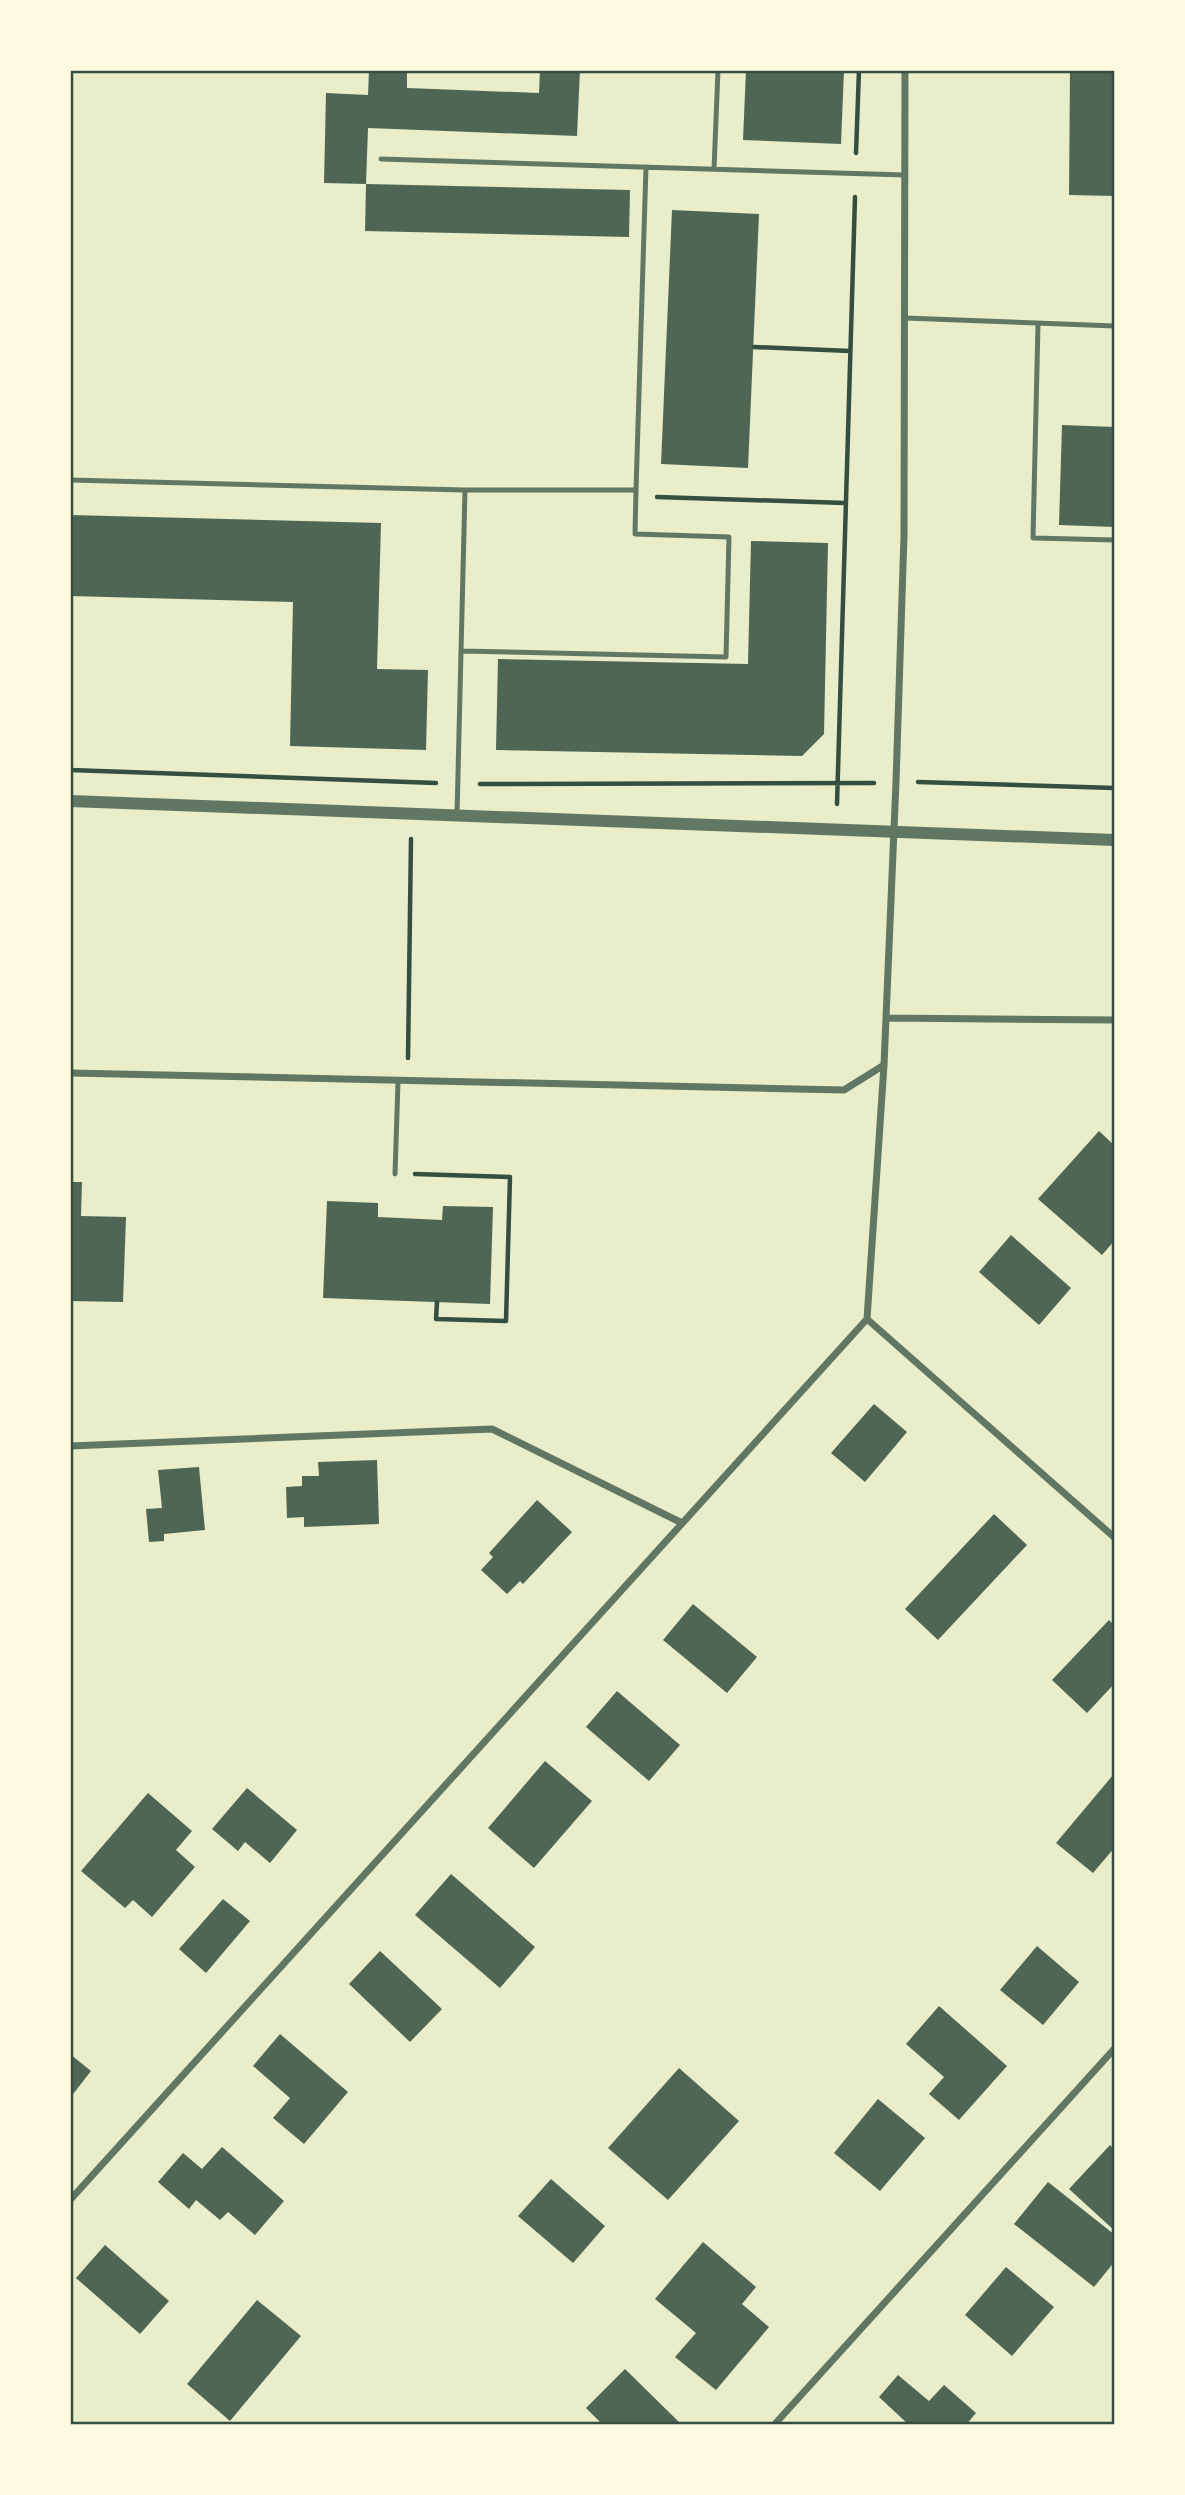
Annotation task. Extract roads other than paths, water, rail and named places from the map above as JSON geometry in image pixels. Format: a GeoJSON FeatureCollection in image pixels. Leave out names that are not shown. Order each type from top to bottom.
{"type":"FeatureCollection","features":[{"type":"Feature","properties":{"kind":"street"},"geometry":{"type":"LineString","coordinates":[[70,2200],[680,1522],[867,1319],[884,1065],[895,833],[904,536],[905,70]]}},
{"type":"Feature","properties":{"kind":"street"},"geometry":{"type":"LineString","coordinates":[[70,801],[1115,840]]}},
{"type":"Feature","properties":{"kind":"street"},"geometry":{"type":"LineString","coordinates":[[886,1018],[1115,1020]]}},
{"type":"Feature","properties":{"kind":"street"},"geometry":{"type":"LineString","coordinates":[[70,1073],[844,1090],[884,1065]]}},
{"type":"Feature","properties":{"kind":"street"},"geometry":{"type":"LineString","coordinates":[[867,1319],[1115,1538]]}},
{"type":"Feature","properties":{"kind":"street"},"geometry":{"type":"LineString","coordinates":[[70,1446],[492,1429],[680,1522]]}},
{"type":"Feature","properties":{"kind":"street"},"geometry":{"type":"LineString","coordinates":[[774,2425],[1115,2049]]}},
{"type":"Feature","properties":{"kind":"lane"},"geometry":{"type":"LineString","coordinates":[[714,169],[718,70]]}},
{"type":"Feature","properties":{"kind":"lane"},"geometry":{"type":"LineString","coordinates":[[381,159],[905,175]]}},
{"type":"Feature","properties":{"kind":"lane"},"geometry":{"type":"LineString","coordinates":[[461,651],[726,657],[729,537],[635,534],[646,167]]}},
{"type":"Feature","properties":{"kind":"lane"},"geometry":{"type":"LineString","coordinates":[[905,318],[1115,326]]}},
{"type":"Feature","properties":{"kind":"lane"},"geometry":{"type":"LineString","coordinates":[[1038,324],[1033,538],[1115,540]]}},
{"type":"Feature","properties":{"kind":"lane"},"geometry":{"type":"LineString","coordinates":[[70,480],[636,493]]}},
{"type":"Feature","properties":{"kind":"lane"},"geometry":{"type":"LineString","coordinates":[[457,815],[465,490]]}},
{"type":"Feature","properties":{"kind":"lane"},"geometry":{"type":"LineString","coordinates":[[395,1174],[398,1082]]}}]}
